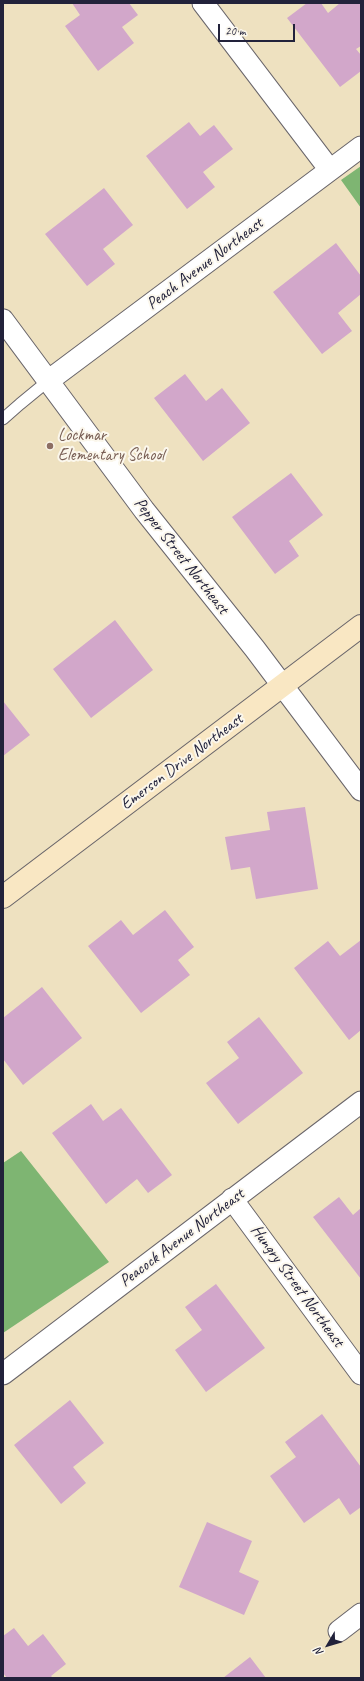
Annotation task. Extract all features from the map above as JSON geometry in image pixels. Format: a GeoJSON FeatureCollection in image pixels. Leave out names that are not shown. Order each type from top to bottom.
{"type":"FeatureCollection","features":[{"type":"Feature","properties":{"kind":"street"},"geometry":{"type":"LineString","coordinates":[[204,3],[330,170]]}},
{"type":"Feature","properties":{"kind":"street","name":"Peach Avenue Northeast"},"geometry":{"type":"LineString","coordinates":[[48,381],[361,147]]}},
{"type":"Feature","properties":{"kind":"street","name":"Pepper Street Northeast"},"geometry":{"type":"LineString","coordinates":[[3,320],[144,510],[255,649],[361,790]]}},
{"type":"Feature","properties":{"kind":"street","name":"Emerson Drive Northeast"},"geometry":{"type":"LineString","coordinates":[[3,897],[361,626]]}},
{"type":"Feature","properties":{"kind":"street","name":"Peacock Avenue Northeast"},"geometry":{"type":"LineString","coordinates":[[3,1374],[361,1102]]}},
{"type":"Feature","properties":{"kind":"street","name":"Hungry Street Northeast"},"geometry":{"type":"LineString","coordinates":[[232,1199],[361,1374]]}},
{"type":"Feature","properties":{"kind":"street"},"geometry":{"type":"LineString","coordinates":[[339,1631],[361,1614]]}},
{"type":"Feature","properties":{"kind":"lane"},"geometry":{"type":"LineString","coordinates":[[3,419],[48,381]]}},
{"type":"Feature","properties":{"kind":"green space"},"geometry":{"type":"Polygon","coordinates":[[[361,166],[361,208],[341,180],[361,166]]]}},
{"type":"Feature","properties":{"kind":"green space"},"geometry":{"type":"Polygon","coordinates":[[[21,1151],[109,1262],[3,1333],[3,1163],[21,1151]]]}},
{"type":"Feature","properties":{"kind":"building"},"geometry":{"type":"Polygon","coordinates":[[[72,3],[129,3],[138,15],[122,27],[134,43],[98,71],[65,26],[80,15],[72,3]]]}},
{"type":"Feature","properties":{"kind":"building"},"geometry":{"type":"Polygon","coordinates":[[[307,3],[321,3],[328,13],[340,3],[361,3],[361,46],[356,49],[361,55],[361,71],[340,87],[287,18],[307,3]]]}},
{"type":"Feature","properties":{"kind":"building"},"geometry":{"type":"Polygon","coordinates":[[[189,122],[200,136],[214,125],[233,149],[203,172],[215,187],[187,209],[146,156],[189,122]]]}},
{"type":"Feature","properties":{"kind":"building"},"geometry":{"type":"Polygon","coordinates":[[[104,188],[133,225],[103,249],[115,264],[87,286],[45,234],[104,188]]]}},
{"type":"Feature","properties":{"kind":"building"},"geometry":{"type":"Polygon","coordinates":[[[336,243],[361,276],[361,294],[338,313],[352,331],[322,354],[273,292],[336,243]]]}},
{"type":"Feature","properties":{"kind":"building"},"geometry":{"type":"Polygon","coordinates":[[[185,374],[206,401],[222,388],[250,423],[203,461],[154,398],[185,374]]]}},
{"type":"Feature","properties":{"kind":"building"},"geometry":{"type":"Polygon","coordinates":[[[291,473],[323,515],[289,541],[299,556],[275,574],[232,517],[291,473]]]}},
{"type":"Feature","properties":{"kind":"building"},"geometry":{"type":"Polygon","coordinates":[[[115,620],[153,670],[91,718],[53,669],[115,620]]]}},
{"type":"Feature","properties":{"kind":"building"},"geometry":{"type":"Polygon","coordinates":[[[3,701],[30,735],[3,756],[3,701]]]}},
{"type":"Feature","properties":{"kind":"building"},"geometry":{"type":"Polygon","coordinates":[[[305,807],[318,889],[256,899],[250,867],[231,870],[225,837],[270,830],[267,812],[305,807]]]}},
{"type":"Feature","properties":{"kind":"building"},"geometry":{"type":"Polygon","coordinates":[[[165,910],[194,947],[178,960],[190,975],[141,1013],[88,946],[121,920],[133,935],[165,910]]]}},
{"type":"Feature","properties":{"kind":"building"},"geometry":{"type":"Polygon","coordinates":[[[361,940],[361,1030],[349,1040],[294,968],[328,941],[340,956],[361,940]]]}},
{"type":"Feature","properties":{"kind":"building"},"geometry":{"type":"Polygon","coordinates":[[[42,987],[82,1038],[23,1085],[3,1059],[3,1018],[42,987]]]}},
{"type":"Feature","properties":{"kind":"building"},"geometry":{"type":"Polygon","coordinates":[[[259,1017],[303,1073],[238,1124],[206,1083],[239,1058],[227,1042],[259,1017]]]}},
{"type":"Feature","properties":{"kind":"building"},"geometry":{"type":"Polygon","coordinates":[[[91,1104],[103,1121],[121,1108],[172,1175],[148,1193],[137,1179],[106,1204],[52,1133],[91,1104]]]}},
{"type":"Feature","properties":{"kind":"building"},"geometry":{"type":"Polygon","coordinates":[[[339,1197],[353,1215],[361,1208],[361,1279],[313,1217],[339,1197]]]}},
{"type":"Feature","properties":{"kind":"building"},"geometry":{"type":"Polygon","coordinates":[[[216,1284],[265,1348],[206,1392],[175,1350],[202,1330],[185,1307],[216,1284]]]}},
{"type":"Feature","properties":{"kind":"building"},"geometry":{"type":"Polygon","coordinates":[[[70,1400],[104,1443],[73,1467],[86,1483],[61,1504],[14,1445],[70,1400]]]}},
{"type":"Feature","properties":{"kind":"building"},"geometry":{"type":"Polygon","coordinates":[[[322,1414],[361,1467],[361,1507],[350,1515],[339,1498],[304,1523],[270,1476],[296,1457],[285,1442],[322,1414]]]}},
{"type":"Feature","properties":{"kind":"building"},"geometry":{"type":"Polygon","coordinates":[[[207,1522],[252,1541],[239,1572],[259,1581],[244,1615],[179,1587],[207,1522]]]}},
{"type":"Feature","properties":{"kind":"building"},"geometry":{"type":"Polygon","coordinates":[[[14,1628],[28,1646],[43,1634],[66,1664],[51,1676],[53,1678],[7,1678],[3,1673],[3,1636],[14,1628]]]}},
{"type":"Feature","properties":{"kind":"building"},"geometry":{"type":"Polygon","coordinates":[[[250,1657],[266,1678],[223,1678],[250,1657]]]}},
{"type":"Feature","properties":{"kind":"place","name":"Lockmar Elementary School"},"geometry":{"type":"Point","coordinates":[50,446]}}]}
